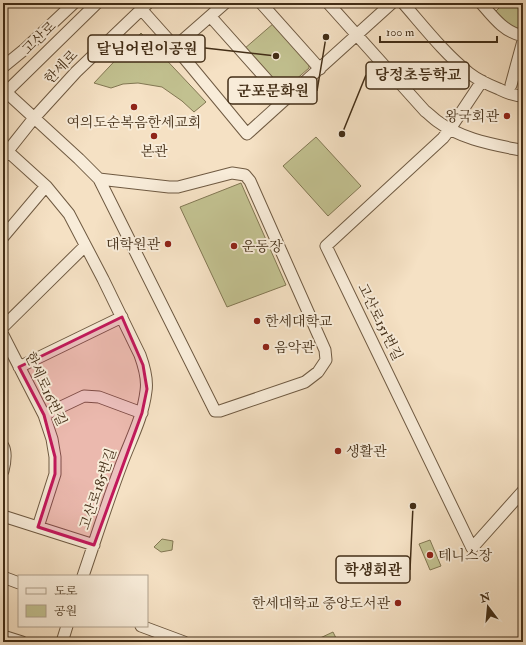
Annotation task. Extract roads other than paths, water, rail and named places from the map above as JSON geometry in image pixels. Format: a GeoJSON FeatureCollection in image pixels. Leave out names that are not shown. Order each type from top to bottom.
{"type":"FeatureCollection","features":[{"type":"Feature","properties":{"kind":"street"},"geometry":{"type":"LineString","coordinates":[[3,67],[25,49],[74,3]]}},
{"type":"Feature","properties":{"kind":"street","name":"고산로"},"geometry":{"type":"LineString","coordinates":[[4,93],[97,3]]}},
{"type":"Feature","properties":{"kind":"street"},"geometry":{"type":"LineString","coordinates":[[175,47],[225,3]]}},
{"type":"Feature","properties":{"kind":"street"},"geometry":{"type":"LineString","coordinates":[[261,3],[320,69]]}},
{"type":"Feature","properties":{"kind":"street"},"geometry":{"type":"LineString","coordinates":[[328,3],[426,111],[437,121],[450,129],[476,140],[523,150]]}},
{"type":"Feature","properties":{"kind":"street"},"geometry":{"type":"LineString","coordinates":[[145,6],[175,47],[248,134],[392,3]]}},
{"type":"Feature","properties":{"kind":"street"},"geometry":{"type":"LineString","coordinates":[[403,3],[448,53],[469,73],[509,94],[523,96]]}},
{"type":"Feature","properties":{"kind":"street"},"geometry":{"type":"LineString","coordinates":[[481,3],[507,30],[523,36]]}},
{"type":"Feature","properties":{"kind":"street","name":"한세로"},"geometry":{"type":"LineString","coordinates":[[5,152],[76,72],[145,6]]}},
{"type":"Feature","properties":{"kind":"street"},"geometry":{"type":"LineString","coordinates":[[210,16],[285,100]]}},
{"type":"Feature","properties":{"kind":"street"},"geometry":{"type":"LineString","coordinates":[[511,85],[523,41]]}},
{"type":"Feature","properties":{"kind":"street","name":"고산로151번길"},"geometry":{"type":"LineString","coordinates":[[482,81],[443,138],[326,246],[472,548],[523,491]]}},
{"type":"Feature","properties":{"kind":"street"},"geometry":{"type":"LineString","coordinates":[[4,93],[79,159],[99,180],[215,411],[220,411],[305,382],[318,372],[326,360],[325,350],[250,181],[245,175],[232,173],[178,187],[99,180]]}},
{"type":"Feature","properties":{"kind":"street","name":"고산로185번길"},"geometry":{"type":"LineString","coordinates":[[5,152],[46,186],[69,214],[140,355],[146,379],[147,390],[142,413],[122,463],[83,575]]}},
{"type":"Feature","properties":{"kind":"street"},"geometry":{"type":"LineString","coordinates":[[3,237],[46,186]]}},
{"type":"Feature","properties":{"kind":"street"},"geometry":{"type":"LineString","coordinates":[[3,327],[85,246]]}},
{"type":"Feature","properties":{"kind":"street"},"geometry":{"type":"LineString","coordinates":[[19,367],[122,317]]}},
{"type":"Feature","properties":{"kind":"street","name":"한세로16번길"},"geometry":{"type":"LineString","coordinates":[[3,335],[44,415],[52,439],[55,457],[55,474],[38,527]]}},
{"type":"Feature","properties":{"kind":"street"},"geometry":{"type":"LineString","coordinates":[[44,415],[84,396],[99,397],[142,413]]}},
{"type":"Feature","properties":{"kind":"street"},"geometry":{"type":"LineString","coordinates":[[3,446],[5,449],[4,466]]}},
{"type":"Feature","properties":{"kind":"street"},"geometry":{"type":"LineString","coordinates":[[3,516],[94,545]]}},
{"type":"Feature","properties":{"kind":"street"},"geometry":{"type":"LineString","coordinates":[[3,577],[18,583]]}},
{"type":"Feature","properties":{"kind":"street"},"geometry":{"type":"LineString","coordinates":[[62,642],[67,627]]}},
{"type":"Feature","properties":{"kind":"street"},"geometry":{"type":"LineString","coordinates":[[144,627],[184,642]]}},
{"type":"Feature","properties":{"kind":"street"},"geometry":{"type":"LineString","coordinates":[[5,638],[22,642]]}},
{"type":"Feature","properties":{"kind":"place","name":"군포문화원"},"geometry":{"type":"Point","coordinates":[326,37]}},
{"type":"Feature","properties":{"kind":"place","name":"달님어린이공원"},"geometry":{"type":"Point","coordinates":[276,56]}},
{"type":"Feature","properties":{"kind":"place","name":"여의도순복음한세교회"},"geometry":{"type":"Point","coordinates":[134,107]}},
{"type":"Feature","properties":{"kind":"place","name":"왕국회관"},"geometry":{"type":"Point","coordinates":[507,116]}},
{"type":"Feature","properties":{"kind":"place","name":"당정초등학교"},"geometry":{"type":"Point","coordinates":[342,134]}},
{"type":"Feature","properties":{"kind":"place","name":"본관"},"geometry":{"type":"Point","coordinates":[154,136]}},
{"type":"Feature","properties":{"kind":"place","name":"대학원관"},"geometry":{"type":"Point","coordinates":[168,244]}},
{"type":"Feature","properties":{"kind":"place","name":"운동장"},"geometry":{"type":"Point","coordinates":[234,246]}},
{"type":"Feature","properties":{"kind":"place","name":"한세대학교"},"geometry":{"type":"Point","coordinates":[257,321]}},
{"type":"Feature","properties":{"kind":"place","name":"음악관"},"geometry":{"type":"Point","coordinates":[266,347]}},
{"type":"Feature","properties":{"kind":"place","name":"생활관"},"geometry":{"type":"Point","coordinates":[338,451]}},
{"type":"Feature","properties":{"kind":"place","name":"학생회관"},"geometry":{"type":"Point","coordinates":[413,506]}},
{"type":"Feature","properties":{"kind":"place","name":"테니스장"},"geometry":{"type":"Point","coordinates":[430,555]}},
{"type":"Feature","properties":{"kind":"place","name":"한세대학교 중앙도서관"},"geometry":{"type":"Point","coordinates":[398,603]}}]}
